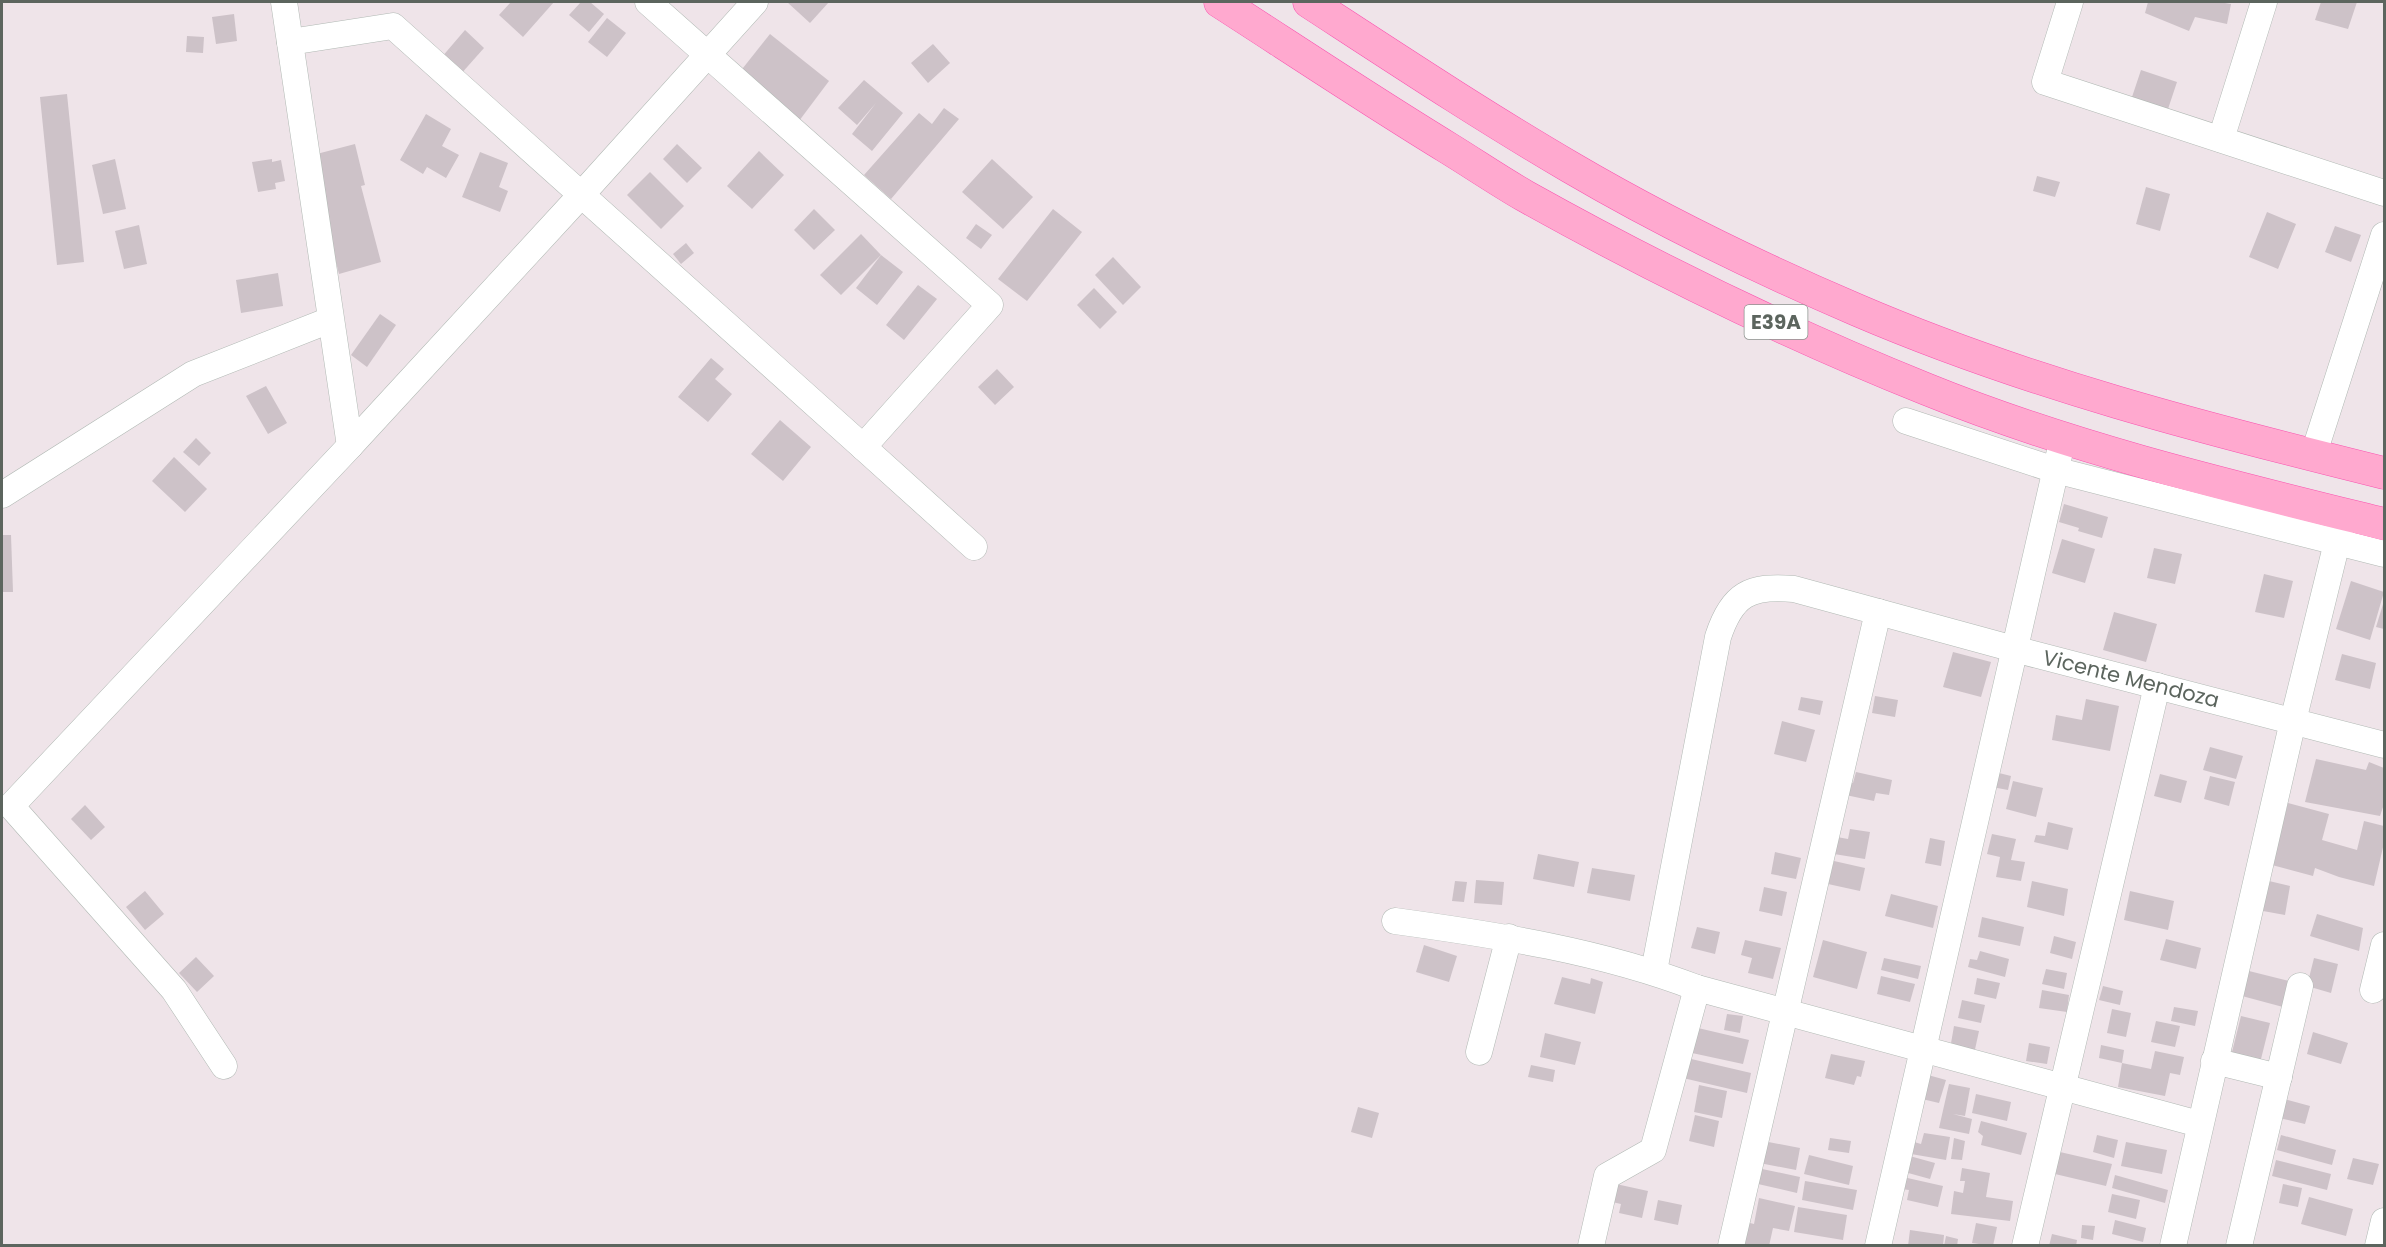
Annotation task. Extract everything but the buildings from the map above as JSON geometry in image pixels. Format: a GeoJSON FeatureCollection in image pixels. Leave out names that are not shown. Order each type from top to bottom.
{"type":"FeatureCollection","features":[{"type":"Feature","properties":{"kind":"main road","name":"E39A"},"geometry":{"type":"LineString","coordinates":[[1220,2],[1392,114],[1524,195],[1640,256],[1779,324],[1916,385],[2063,438],[2140,461],[2341,528],[2385,524]]}},
{"type":"Feature","properties":{"kind":"main road","name":"E39A"},"geometry":{"type":"LineString","coordinates":[[1309,2],[1438,86],[1571,167],[1718,246],[1858,310],[2071,389],[2174,420],[2385,473]]}},
{"type":"Feature","properties":{"kind":"street"},"geometry":{"type":"LineString","coordinates":[[284,2],[350,446]]}},
{"type":"Feature","properties":{"kind":"street"},"geometry":{"type":"LineString","coordinates":[[648,2],[990,305],[863,447]]}},
{"type":"Feature","properties":{"kind":"street"},"geometry":{"type":"LineString","coordinates":[[224,1066],[174,990],[6,802],[350,446],[582,194],[754,2]]}},
{"type":"Feature","properties":{"kind":"street"},"geometry":{"type":"LineString","coordinates":[[2070,2],[2045,82],[2385,193]]}},
{"type":"Feature","properties":{"kind":"street"},"geometry":{"type":"LineString","coordinates":[[2220,139],[2264,2]]}},
{"type":"Feature","properties":{"kind":"street"},"geometry":{"type":"LineString","coordinates":[[290,42],[393,26],[974,547]]}},
{"type":"Feature","properties":{"kind":"street"},"geometry":{"type":"LineString","coordinates":[[2313,456],[2385,235]]}},
{"type":"Feature","properties":{"kind":"street"},"geometry":{"type":"LineString","coordinates":[[2,495],[193,375],[330,320]]}},
{"type":"Feature","properties":{"kind":"street"},"geometry":{"type":"LineString","coordinates":[[1906,421],[2055,470],[2341,528],[2385,554]]}},
{"type":"Feature","properties":{"kind":"street"},"geometry":{"type":"LineString","coordinates":[[1878,1245],[2063,438]]}},
{"type":"Feature","properties":{"kind":"street"},"geometry":{"type":"LineString","coordinates":[[2173,1245],[2293,721],[2341,528]]}},
{"type":"Feature","properties":{"kind":"street","name":"Vicente Mendoza"},"geometry":{"type":"LineString","coordinates":[[1654,971],[1718,637],[1725,616],[1738,600],[1752,591],[1771,587],[1794,589],[2014,649],[2385,745]]}},
{"type":"Feature","properties":{"kind":"street"},"geometry":{"type":"LineString","coordinates":[[1731,1245],[1878,612]]}},
{"type":"Feature","properties":{"kind":"street"},"geometry":{"type":"LineString","coordinates":[[2025,1245],[2157,686]]}},
{"type":"Feature","properties":{"kind":"street"},"geometry":{"type":"LineString","coordinates":[[1395,921],[1509,937],[1654,971],[1697,988],[2199,1124]]}},
{"type":"Feature","properties":{"kind":"street"},"geometry":{"type":"LineString","coordinates":[[1479,1052],[1509,937]]}},
{"type":"Feature","properties":{"kind":"street"},"geometry":{"type":"LineString","coordinates":[[2373,990],[2385,945]]}},
{"type":"Feature","properties":{"kind":"street"},"geometry":{"type":"LineString","coordinates":[[2239,1245],[2300,986]]}},
{"type":"Feature","properties":{"kind":"street"},"geometry":{"type":"LineString","coordinates":[[1591,1245],[1606,1176],[1653,1150],[1697,988]]}},
{"type":"Feature","properties":{"kind":"street"},"geometry":{"type":"LineString","coordinates":[[2214,1060],[2279,1077]]}},
{"type":"Feature","properties":{"kind":"street"},"geometry":{"type":"LineString","coordinates":[[2378,1245],[2385,1221]]}}]}
